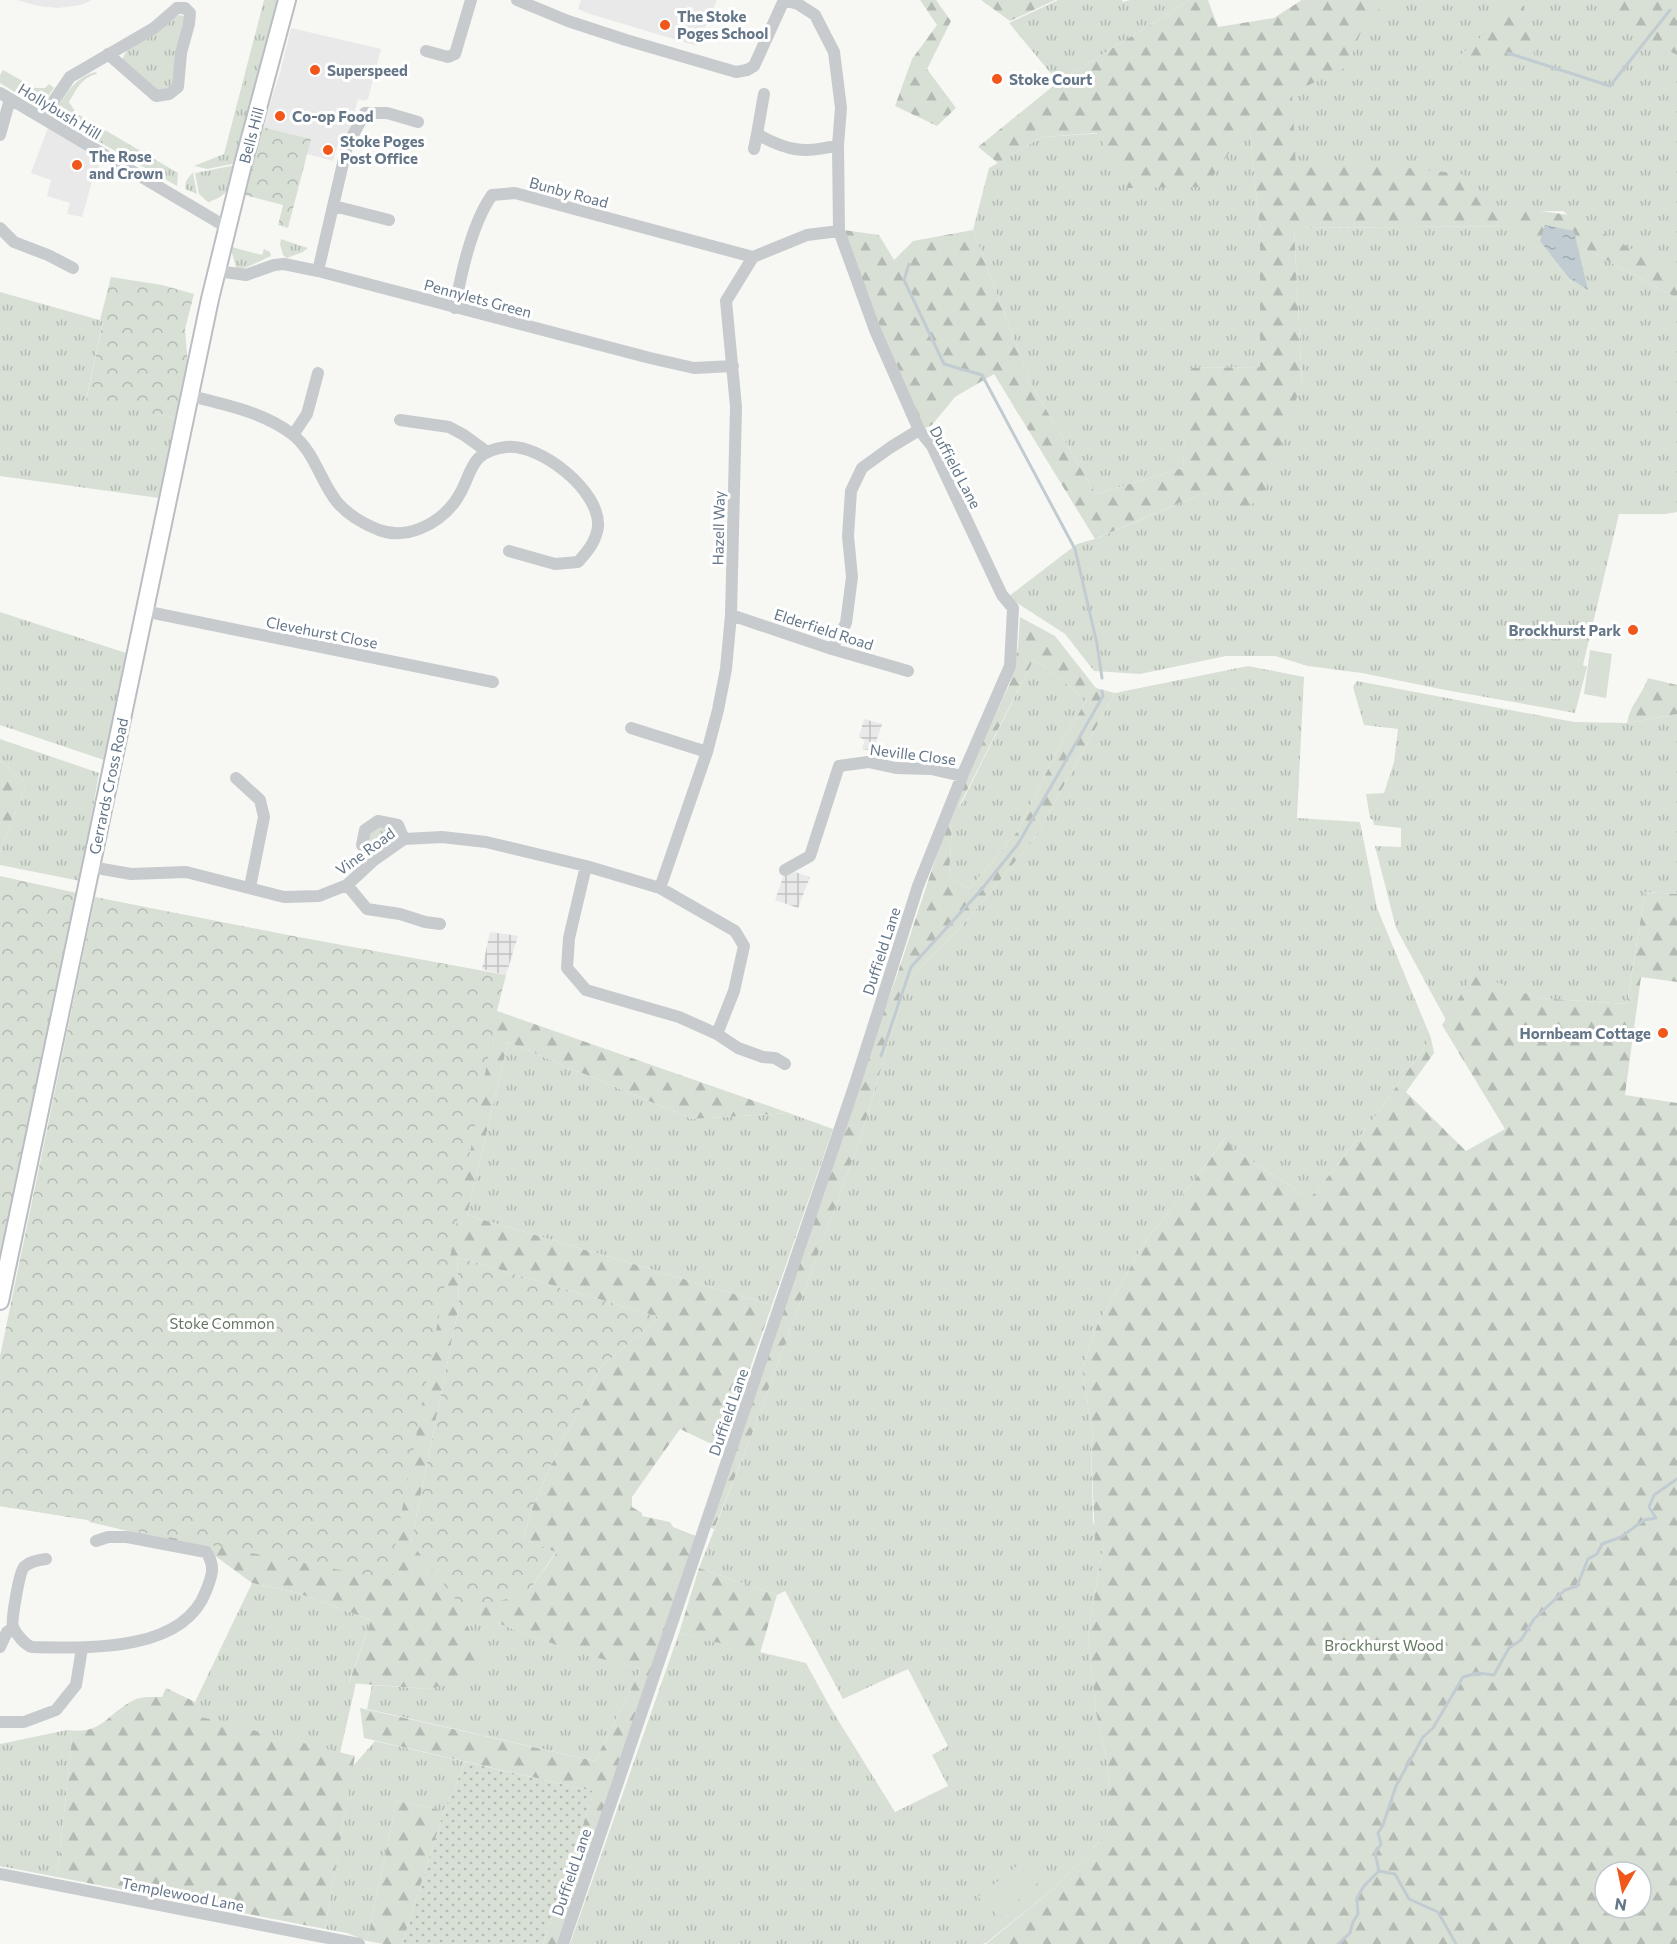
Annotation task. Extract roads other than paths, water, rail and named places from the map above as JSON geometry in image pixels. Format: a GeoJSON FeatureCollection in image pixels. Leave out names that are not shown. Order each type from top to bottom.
{"type":"FeatureCollection","features":[{"type":"Feature","properties":{"kind":"main road","name":"Bells Hill"},"geometry":{"type":"LineString","coordinates":[[217,271],[287,0]]}},
{"type":"Feature","properties":{"kind":"main road","name":"Gerrards Cross Road"},"geometry":{"type":"LineString","coordinates":[[0,1301],[217,271]]}},
{"type":"Feature","properties":{"kind":"street"},"geometry":{"type":"LineString","coordinates":[[426,51],[448,57],[455,54],[471,0]]}},
{"type":"Feature","properties":{"kind":"street"},"geometry":{"type":"LineString","coordinates":[[517,0],[568,21],[736,72],[754,66],[784,0]]}},
{"type":"Feature","properties":{"kind":"street","name":"Duffield Lane"},"geometry":{"type":"LineString","coordinates":[[563,1944],[851,1095],[918,886],[962,776],[1010,666],[1013,608],[1002,595],[937,456],[919,430],[875,330],[839,231],[838,145],[841,108],[834,52],[815,15],[798,4],[784,0]]}},
{"type":"Feature","properties":{"kind":"street"},"geometry":{"type":"LineString","coordinates":[[44,119],[54,99],[70,77],[108,54],[154,28],[177,8],[185,8],[190,13],[181,54],[178,87],[169,94],[156,96],[108,54]]}},
{"type":"Feature","properties":{"kind":"street"},"geometry":{"type":"LineString","coordinates":[[754,148],[764,94]]}},
{"type":"Feature","properties":{"kind":"street","name":"Hollybush Hill"},"geometry":{"type":"LineString","coordinates":[[5,96],[228,228]]}},
{"type":"Feature","properties":{"kind":"street"},"geometry":{"type":"LineString","coordinates":[[0,135],[5,96]]}},
{"type":"Feature","properties":{"kind":"street"},"geometry":{"type":"LineString","coordinates":[[318,271],[348,146],[364,113],[387,113],[418,122]]}},
{"type":"Feature","properties":{"kind":"street"},"geometry":{"type":"LineString","coordinates":[[757,134],[799,150],[820,150],[838,145]]}},
{"type":"Feature","properties":{"kind":"street","name":"Bunby Road"},"geometry":{"type":"LineString","coordinates":[[455,308],[459,284],[481,211],[492,195],[515,193],[753,257]]}},
{"type":"Feature","properties":{"kind":"street"},"geometry":{"type":"LineString","coordinates":[[334,206],[389,220]]}},
{"type":"Feature","properties":{"kind":"street"},"geometry":{"type":"LineString","coordinates":[[0,228],[14,242],[48,255],[73,268]]}},
{"type":"Feature","properties":{"kind":"street"},"geometry":{"type":"LineString","coordinates":[[753,257],[807,235],[839,231]]}},
{"type":"Feature","properties":{"kind":"street","name":"Hazell Way"},"geometry":{"type":"LineString","coordinates":[[660,888],[707,752],[726,669],[731,615],[736,407],[726,301],[753,257]]}},
{"type":"Feature","properties":{"kind":"street","name":"Pennylets Green"},"geometry":{"type":"LineString","coordinates":[[217,271],[246,275],[274,265],[284,264],[694,368],[733,366]]}},
{"type":"Feature","properties":{"kind":"street"},"geometry":{"type":"LineString","coordinates":[[293,435],[307,414],[318,373]]}},
{"type":"Feature","properties":{"kind":"street"},"geometry":{"type":"LineString","coordinates":[[191,396],[247,410],[293,435],[314,459],[337,502],[357,519],[380,531],[408,533],[434,523],[455,502],[471,468],[486,451],[509,446],[539,454],[568,471],[590,498],[598,525],[591,548],[578,562],[555,564],[509,551]]}},
{"type":"Feature","properties":{"kind":"street"},"geometry":{"type":"LineString","coordinates":[[400,420],[449,427],[486,451]]}},
{"type":"Feature","properties":{"kind":"street"},"geometry":{"type":"LineString","coordinates":[[832,649],[846,623],[852,577],[848,536],[850,491],[862,468],[919,430]]}},
{"type":"Feature","properties":{"kind":"street","name":"Clevehurst Close"},"geometry":{"type":"LineString","coordinates":[[144,611],[493,682]]}},
{"type":"Feature","properties":{"kind":"street","name":"Elderfield Road"},"geometry":{"type":"LineString","coordinates":[[731,615],[832,649],[908,671]]}},
{"type":"Feature","properties":{"kind":"street"},"geometry":{"type":"LineString","coordinates":[[631,728],[707,752]]}},
{"type":"Feature","properties":{"kind":"street","name":"Neville Close"},"geometry":{"type":"LineString","coordinates":[[785,870],[810,856],[839,766],[868,762],[896,768],[931,769],[962,776]]}},
{"type":"Feature","properties":{"kind":"street"},"geometry":{"type":"LineString","coordinates":[[236,778],[260,800],[264,817],[250,887]]}},
{"type":"Feature","properties":{"kind":"street"},"geometry":{"type":"LineString","coordinates":[[374,860],[362,845],[365,830],[378,821],[398,825],[404,839]]}},
{"type":"Feature","properties":{"kind":"street","name":"Vine Road"},"geometry":{"type":"LineString","coordinates":[[91,867],[131,874],[186,872],[284,897],[320,896],[347,885],[374,860],[404,839],[442,837],[486,842],[586,866],[660,888],[735,931],[744,946],[734,991],[717,1034]]}},
{"type":"Feature","properties":{"kind":"street"},"geometry":{"type":"LineString","coordinates":[[586,866],[569,938],[567,968],[586,990],[679,1017],[717,1034],[738,1048],[763,1057],[775,1058],[785,1064]]}},
{"type":"Feature","properties":{"kind":"street"},"geometry":{"type":"LineString","coordinates":[[347,885],[367,909],[440,924]]}},
{"type":"Feature","properties":{"kind":"street"},"geometry":{"type":"LineString","coordinates":[[46,1559],[31,1563],[21,1572],[16,1594],[13,1628],[27,1646],[82,1648],[120,1644],[157,1635],[186,1620],[205,1594],[213,1571],[212,1560],[206,1552],[127,1537],[108,1537],[96,1541]]}},
{"type":"Feature","properties":{"kind":"street"},"geometry":{"type":"LineString","coordinates":[[0,1647],[7,1632],[13,1628]]}},
{"type":"Feature","properties":{"kind":"street"},"geometry":{"type":"LineString","coordinates":[[0,1722],[24,1722],[56,1710],[76,1685],[82,1648]]}},
{"type":"Feature","properties":{"kind":"street","name":"Templewood Lane"},"geometry":{"type":"LineString","coordinates":[[0,1874],[359,1944]]}},
{"type":"Feature","properties":{"kind":"water"},"geometry":{"type":"Polygon","coordinates":[[[1545,225],[1574,231],[1588,290],[1569,278],[1540,241],[1545,225]]]}},
{"type":"Feature","properties":{"kind":"waterway"},"geometry":{"type":"LineString","coordinates":[[1508,53],[1610,86],[1670,10]]}},
{"type":"Feature","properties":{"kind":"waterway"},"geometry":{"type":"LineString","coordinates":[[909,264],[904,280],[944,364],[982,375],[1075,549],[1097,644],[1102,678]]}},
{"type":"Feature","properties":{"kind":"waterway"},"geometry":{"type":"LineString","coordinates":[[881,1056],[911,967],[981,890],[1018,844],[1103,696],[1102,691]]}},
{"type":"Feature","properties":{"kind":"waterway"},"geometry":{"type":"LineString","coordinates":[[1338,1944],[1350,1933],[1358,1914],[1357,1898],[1364,1886],[1379,1871],[1375,1853],[1381,1844],[1378,1833],[1383,1825],[1396,1786],[1423,1737],[1433,1728],[1463,1677],[1478,1673],[1494,1675],[1509,1648],[1521,1640],[1534,1619],[1565,1590],[1577,1586],[1588,1559],[1597,1554],[1602,1544],[1621,1537],[1644,1520],[1656,1518],[1649,1507],[1654,1495],[1677,1479]]}},
{"type":"Feature","properties":{"kind":"waterway"},"geometry":{"type":"LineString","coordinates":[[1379,1871],[1395,1874],[1409,1899],[1438,1912],[1456,1944]]}},
{"type":"Feature","properties":{"kind":"place","name":"The Stoke Poges School"},"geometry":{"type":"Point","coordinates":[665,25]}},
{"type":"Feature","properties":{"kind":"place","name":"Superspeed"},"geometry":{"type":"Point","coordinates":[315,70]}},
{"type":"Feature","properties":{"kind":"place","name":"Stoke Court"},"geometry":{"type":"Point","coordinates":[997,79]}},
{"type":"Feature","properties":{"kind":"place","name":"Co-op Food"},"geometry":{"type":"Point","coordinates":[280,116]}},
{"type":"Feature","properties":{"kind":"place","name":"Stoke Poges Post Office"},"geometry":{"type":"Point","coordinates":[328,150]}},
{"type":"Feature","properties":{"kind":"place","name":"The Rose and Crown"},"geometry":{"type":"Point","coordinates":[77,165]}},
{"type":"Feature","properties":{"kind":"place","name":"Brockhurst Park"},"geometry":{"type":"Point","coordinates":[1633,630]}},
{"type":"Feature","properties":{"kind":"place","name":"Hornbeam Cottage"},"geometry":{"type":"Point","coordinates":[1663,1033]}},
{"type":"Feature","properties":{"kind":"park label","name":"Stoke Common"},"geometry":{"type":"Point","coordinates":[222,1323]}},
{"type":"Feature","properties":{"kind":"park label","name":"Brockhurst Wood"},"geometry":{"type":"Point","coordinates":[1384,1645]}}]}
